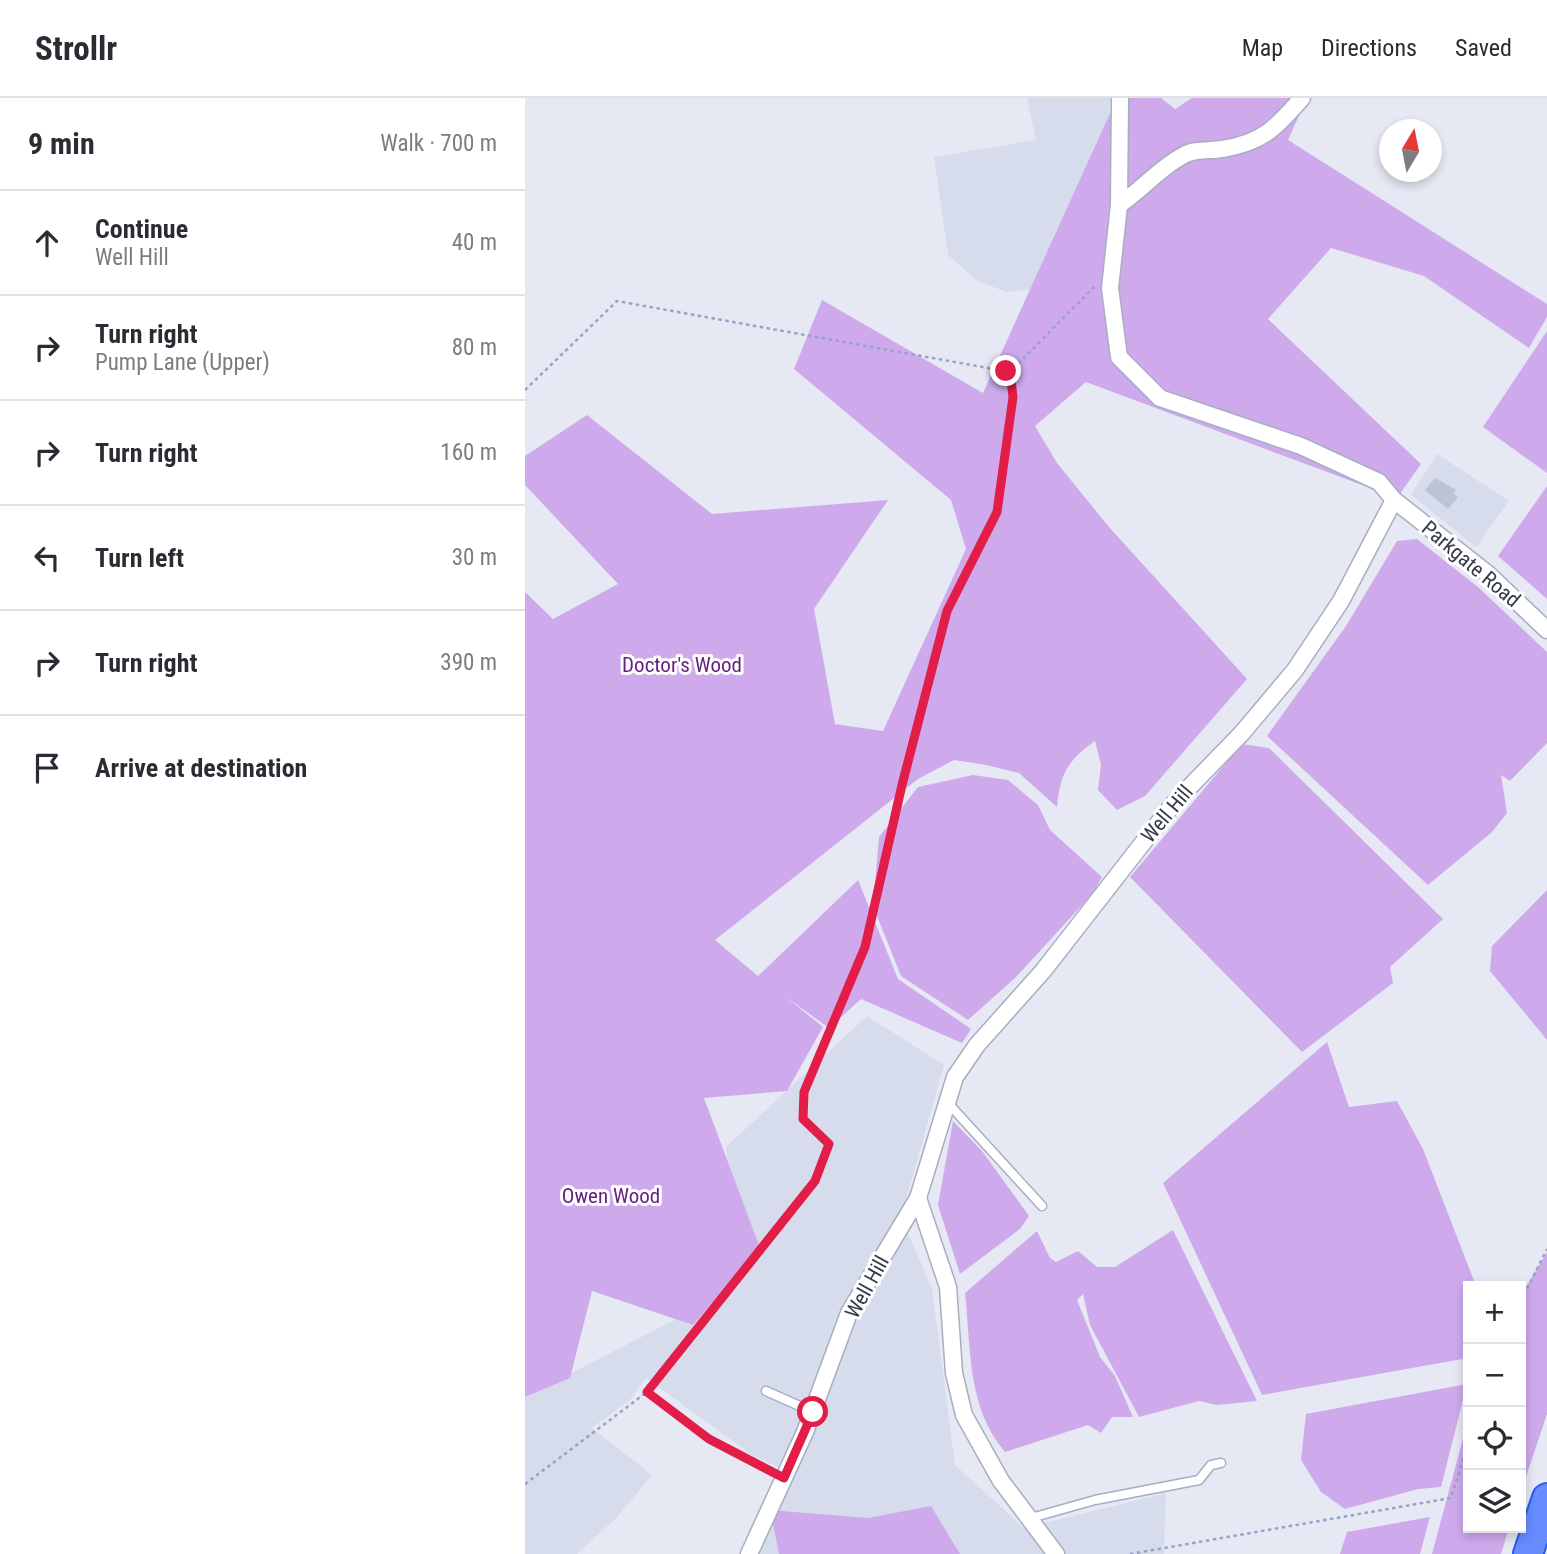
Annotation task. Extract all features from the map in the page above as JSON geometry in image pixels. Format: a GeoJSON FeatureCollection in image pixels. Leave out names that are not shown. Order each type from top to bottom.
{"type":"FeatureCollection","features":[{"type":"Feature","properties":{"kind":"highway"},"geometry":{"type":"LineString","coordinates":[[1528,1554],[1547,1498]]}},
{"type":"Feature","properties":{"kind":"street"},"geometry":{"type":"LineString","coordinates":[[1120,98],[1119,205],[1110,288],[1119,357],[1160,398],[1301,446],[1379,482],[1394,500]]}},
{"type":"Feature","properties":{"kind":"street"},"geometry":{"type":"LineString","coordinates":[[1119,205],[1135,195],[1158,171],[1187,153],[1252,143],[1277,127],[1302,98]]}},
{"type":"Feature","properties":{"kind":"street","name":"Parkgate Road"},"geometry":{"type":"LineString","coordinates":[[1394,500],[1488,574],[1547,630]]}},
{"type":"Feature","properties":{"kind":"street","name":"Well Hill"},"geometry":{"type":"LineString","coordinates":[[749,1554],[813,1412],[849,1313],[918,1198],[955,1077],[977,1045],[1043,971],[1174,803],[1242,733],[1295,670],[1341,601],[1386,522],[1394,500]]}},
{"type":"Feature","properties":{"kind":"street"},"geometry":{"type":"LineString","coordinates":[[918,1198],[948,1287],[954,1373],[964,1415],[1000,1481],[1056,1554]]}},
{"type":"Feature","properties":{"kind":"lane"},"geometry":{"type":"LineString","coordinates":[[947,1102],[1042,1206]]}},
{"type":"Feature","properties":{"kind":"lane"},"geometry":{"type":"LineString","coordinates":[[766,1391],[813,1412]]}},
{"type":"Feature","properties":{"kind":"lane"},"geometry":{"type":"LineString","coordinates":[[1031,1518],[1095,1500],[1199,1480],[1211,1465],[1221,1463]]}},
{"type":"Feature","properties":{"kind":"path"},"geometry":{"type":"LineString","coordinates":[[1010,372],[1112,269]]}},
{"type":"Feature","properties":{"kind":"path"},"geometry":{"type":"LineString","coordinates":[[525,390],[617,301],[1010,372]]}},
{"type":"Feature","properties":{"kind":"path"},"geometry":{"type":"LineString","coordinates":[[525,1484],[635,1404],[647,1392],[815,1181],[829,1144],[803,1119],[804,1092],[865,947],[902,785],[947,611],[997,512],[1013,397],[1010,372]]}},
{"type":"Feature","properties":{"kind":"path"},"geometry":{"type":"LineString","coordinates":[[1526,1291],[1547,1249]]}},
{"type":"Feature","properties":{"kind":"path"},"geometry":{"type":"LineString","coordinates":[[647,1392],[709,1439],[784,1478]]}},
{"type":"Feature","properties":{"kind":"path"},"geometry":{"type":"LineString","coordinates":[[1130,1554],[1451,1499],[1463,1459]]}},
{"type":"Feature","properties":{"kind":"shaded area"},"geometry":{"type":"Polygon","coordinates":[[[1027,98],[1110,98],[1104,213],[1047,288],[1006,292],[976,280],[948,255],[934,157],[1036,140],[1027,98]]]}},
{"type":"Feature","properties":{"kind":"shaded area"},"geometry":{"type":"Polygon","coordinates":[[[1437,454],[1509,501],[1476,547],[1411,495],[1437,454]]]}},
{"type":"Feature","properties":{"kind":"shaded area"},"geometry":{"type":"Polygon","coordinates":[[[867,1016],[944,1065],[901,1217],[932,1288],[955,1465],[1024,1528],[1166,1493],[1164,1554],[756,1554],[795,1475],[752,1455],[646,1378],[631,1399],[592,1428],[652,1475],[617,1517],[577,1554],[525,1554],[525,1397],[740,1286],[726,1147],[867,1016]]]}},
{"type":"Feature","properties":{"kind":"green space"},"geometry":{"type":"Polygon","coordinates":[[[1117,98],[1161,98],[1175,109],[1192,98],[1307,98],[1288,140],[1547,304],[1547,317],[1529,348],[1424,276],[1331,248],[1268,319],[1421,464],[1397,498],[1086,382],[1035,426],[1057,463],[1109,527],[1247,679],[1145,796],[1117,810],[1098,790],[1101,765],[1095,741],[1071,762],[1060,786],[1057,807],[1019,773],[954,760],[918,779],[715,940],[758,976],[858,880],[898,979],[971,1029],[962,1043],[861,999],[829,1028],[786,997],[823,1027],[787,1091],[704,1098],[760,1248],[693,1325],[592,1291],[570,1378],[525,1397],[525,592],[553,619],[618,584],[525,485],[525,456],[587,415],[712,514],[888,500],[814,609],[835,724],[883,731],[966,549],[951,500],[794,369],[822,300],[983,393],[1117,98]]]}},
{"type":"Feature","properties":{"kind":"green space"},"geometry":{"type":"Polygon","coordinates":[[[1547,331],[1547,473],[1483,427],[1547,331]]]}},
{"type":"Feature","properties":{"kind":"green space"},"geometry":{"type":"Polygon","coordinates":[[[1547,486],[1547,599],[1498,556],[1547,486]]]}},
{"type":"Feature","properties":{"kind":"green space"},"geometry":{"type":"Polygon","coordinates":[[[1417,539],[1478,587],[1547,652],[1547,743],[1510,781],[1501,775],[1507,813],[1492,832],[1428,885],[1267,736],[1346,626],[1397,541],[1417,539]]]}},
{"type":"Feature","properties":{"kind":"green space"},"geometry":{"type":"Polygon","coordinates":[[[1242,744],[1269,748],[1443,919],[1390,967],[1393,983],[1302,1052],[1130,877],[1242,744]]]}},
{"type":"Feature","properties":{"kind":"green space"},"geometry":{"type":"Polygon","coordinates":[[[973,775],[1008,780],[1038,805],[1050,830],[1102,877],[1094,892],[1015,978],[968,1020],[901,976],[873,906],[879,837],[918,787],[973,775]]]}},
{"type":"Feature","properties":{"kind":"green space"},"geometry":{"type":"Polygon","coordinates":[[[1547,890],[1547,1040],[1490,971],[1492,946],[1547,890]]]}},
{"type":"Feature","properties":{"kind":"green space"},"geometry":{"type":"Polygon","coordinates":[[[1327,1042],[1349,1107],[1397,1101],[1423,1149],[1474,1281],[1463,1281],[1463,1359],[1262,1395],[1163,1183],[1327,1042]]]}},
{"type":"Feature","properties":{"kind":"green space"},"geometry":{"type":"Polygon","coordinates":[[[953,1121],[982,1151],[1029,1216],[1020,1229],[960,1274],[938,1205],[953,1121]]]}},
{"type":"Feature","properties":{"kind":"green space"},"geometry":{"type":"Polygon","coordinates":[[[1173,1230],[1257,1401],[1217,1405],[1199,1401],[1139,1417],[1090,1325],[1083,1294],[1077,1300],[1100,1357],[1115,1376],[1133,1417],[1112,1417],[1101,1433],[1088,1425],[1005,1452],[993,1435],[977,1397],[970,1356],[965,1293],[1037,1231],[1050,1258],[1056,1262],[1078,1251],[1097,1267],[1115,1267],[1173,1230]]]}},
{"type":"Feature","properties":{"kind":"green space"},"geometry":{"type":"Polygon","coordinates":[[[1547,1252],[1547,1414],[1526,1477],[1526,1344],[1526,1287],[1547,1252]]]}},
{"type":"Feature","properties":{"kind":"green space"},"geometry":{"type":"Polygon","coordinates":[[[1463,1385],[1463,1400],[1441,1487],[1418,1489],[1345,1509],[1321,1492],[1301,1460],[1306,1414],[1463,1385]]]}},
{"type":"Feature","properties":{"kind":"green space"},"geometry":{"type":"Polygon","coordinates":[[[1463,1439],[1463,1533],[1507,1533],[1501,1554],[1432,1554],[1463,1439]]]}},
{"type":"Feature","properties":{"kind":"green space"},"geometry":{"type":"Polygon","coordinates":[[[931,1506],[960,1554],[779,1554],[770,1510],[868,1518],[931,1506]]]}},
{"type":"Feature","properties":{"kind":"green space"},"geometry":{"type":"Polygon","coordinates":[[[1430,1517],[1420,1554],[1340,1554],[1347,1532],[1430,1517]]]}},
{"type":"Feature","properties":{"kind":"building"},"geometry":{"type":"Polygon","coordinates":[[[1435,478],[1456,490],[1453,493],[1458,497],[1448,509],[1425,490],[1435,478]]]}},
{"type":"Feature","properties":{"kind":"route"},"geometry":{"type":"LineString","coordinates":[[813,1412],[784,1478],[709,1439],[647,1392],[815,1181],[829,1144],[803,1119],[804,1092],[865,947],[902,785],[947,611],[997,512],[1013,397],[1010,372],[1006,371]]}},
{"type":"Feature","properties":{"kind":"park label","name":"Doctor's Wood"},"geometry":{"type":"Point","coordinates":[682,665]}},
{"type":"Feature","properties":{"kind":"park label","name":"Owen Wood"},"geometry":{"type":"Point","coordinates":[611,1196]}}]}
